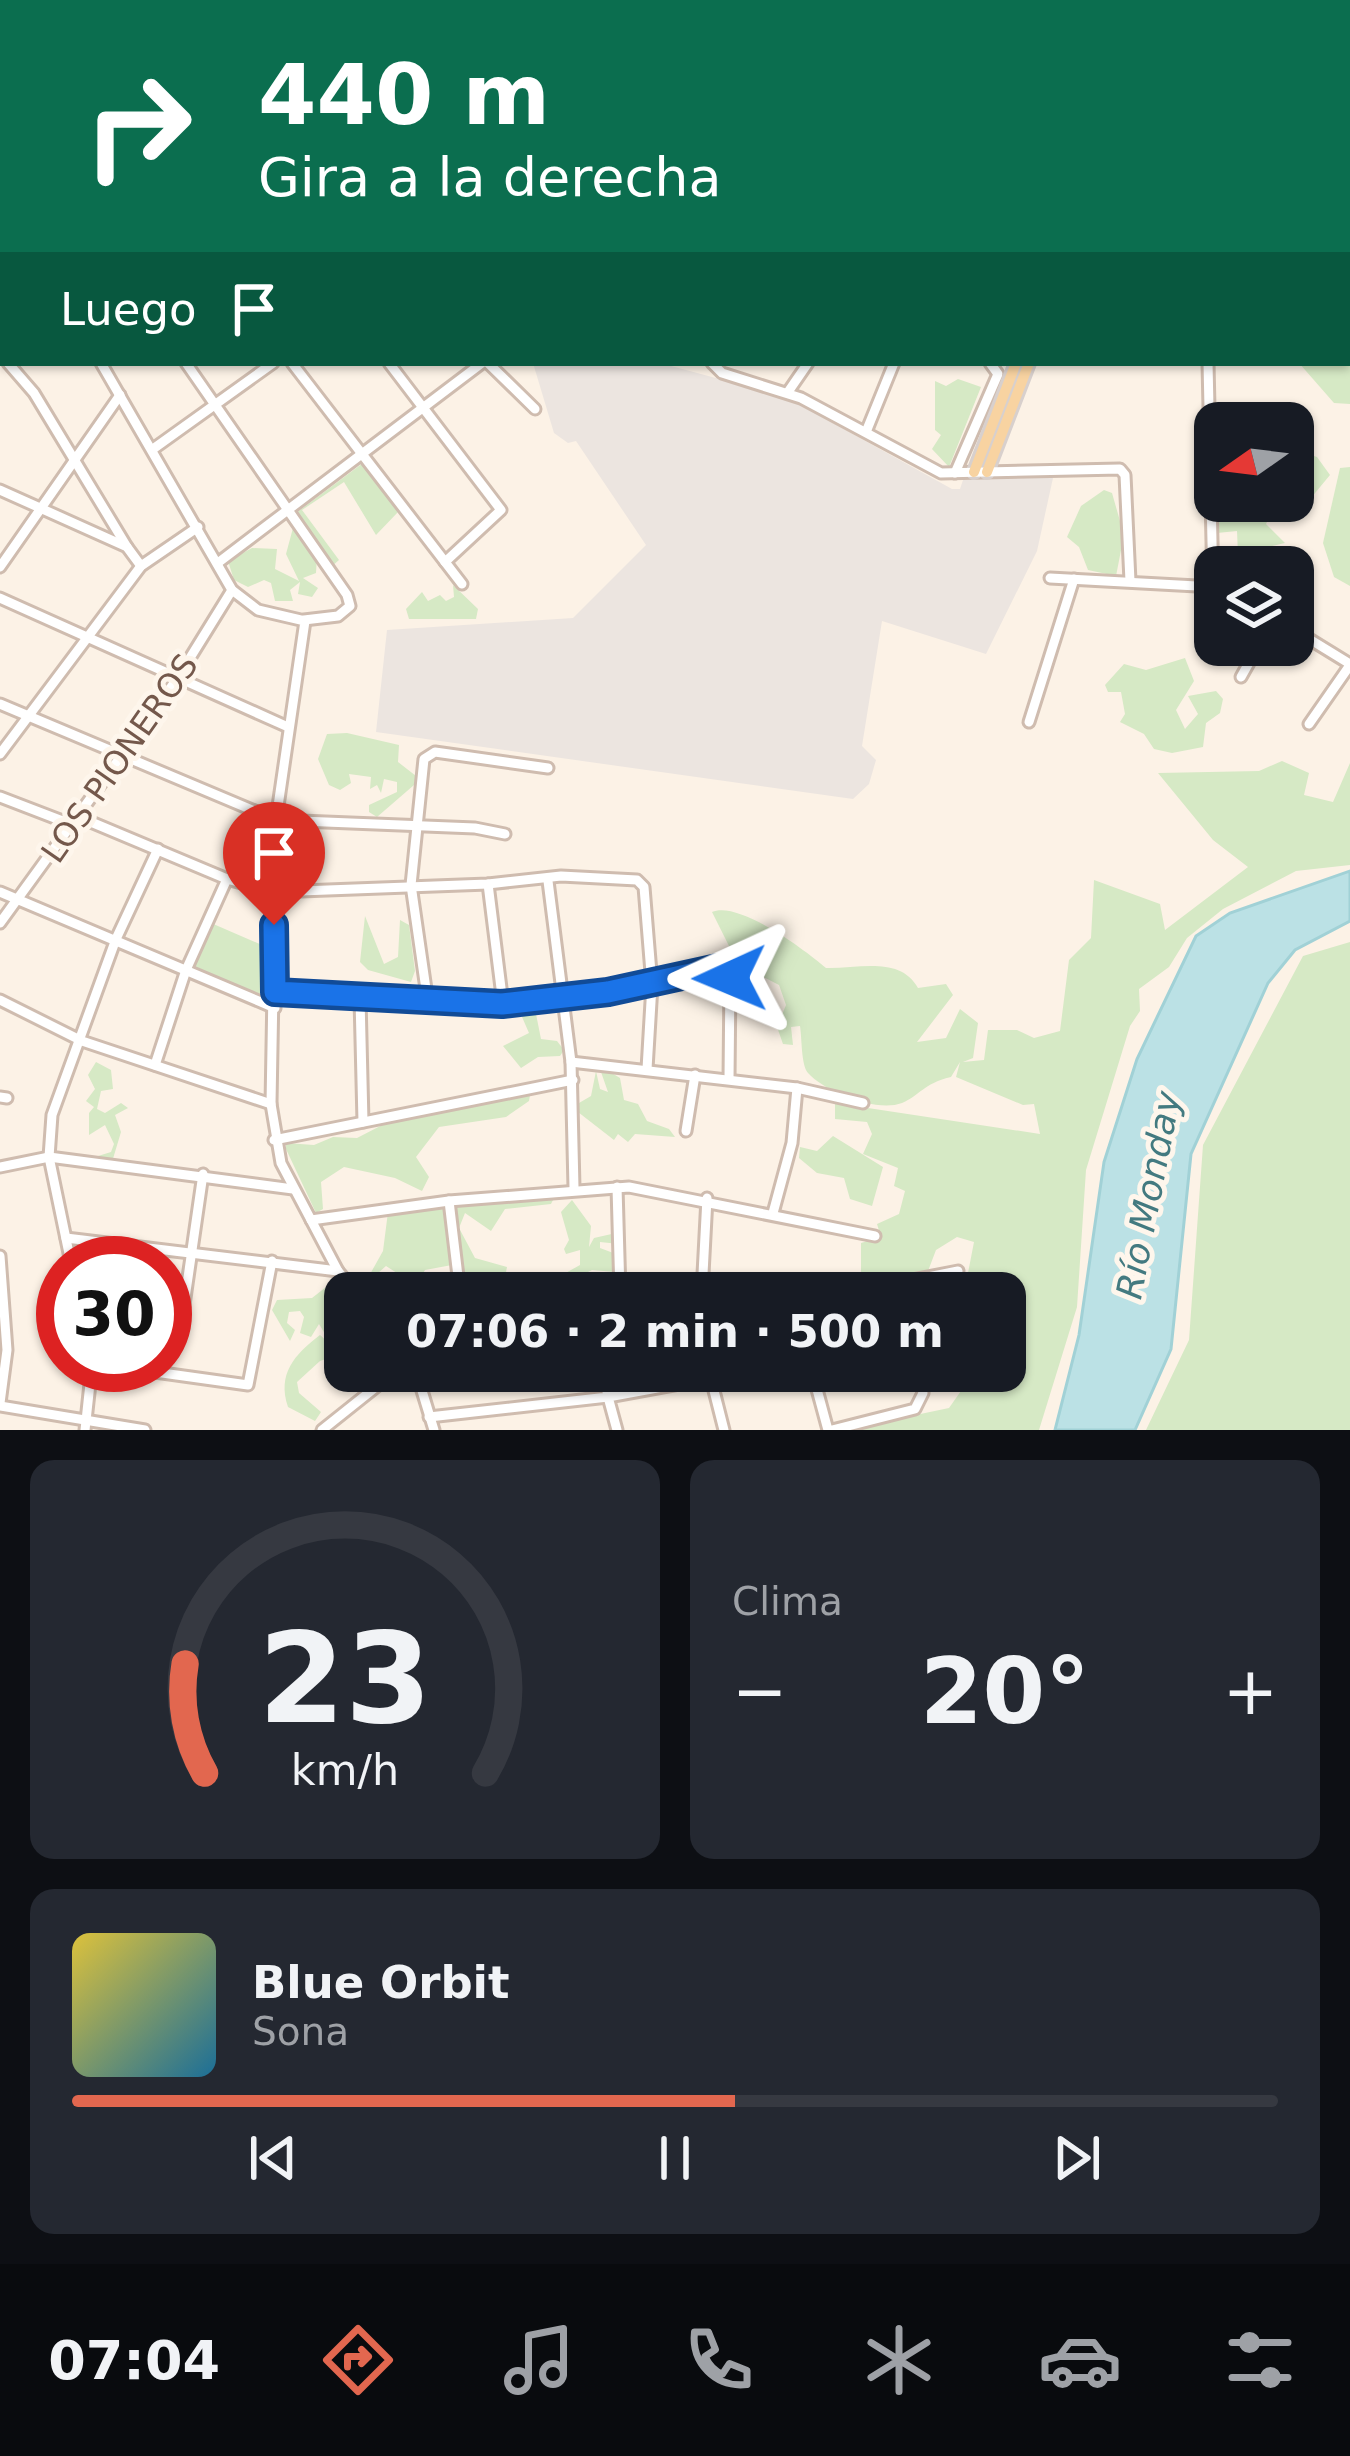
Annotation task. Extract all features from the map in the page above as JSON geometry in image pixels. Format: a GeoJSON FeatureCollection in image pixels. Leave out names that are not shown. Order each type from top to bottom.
{"type":"FeatureCollection","features":[{"type":"Feature","properties":{"kind":"main road"},"geometry":{"type":"LineString","coordinates":[[981,472],[1015,366]]}},
{"type":"Feature","properties":{"kind":"main road"},"geometry":{"type":"LineString","coordinates":[[981,472],[1028,366]]}},
{"type":"Feature","properties":{"kind":"street"},"geometry":{"type":"LineString","coordinates":[[9,366],[141,566]]}},
{"type":"Feature","properties":{"kind":"street"},"geometry":{"type":"LineString","coordinates":[[103,366],[232,590],[258,610],[304,620],[338,616],[350,606],[293,510],[188,366]]}},
{"type":"Feature","properties":{"kind":"street"},"geometry":{"type":"LineString","coordinates":[[153,448],[269,366]]}},
{"type":"Feature","properties":{"kind":"street"},"geometry":{"type":"LineString","coordinates":[[294,366],[462,584]]}},
{"type":"Feature","properties":{"kind":"street"},"geometry":{"type":"LineString","coordinates":[[391,366],[501,511],[445,562]]}},
{"type":"Feature","properties":{"kind":"street"},"geometry":{"type":"LineString","coordinates":[[220,562],[481,366]]}},
{"type":"Feature","properties":{"kind":"street"},"geometry":{"type":"LineString","coordinates":[[488,366],[536,410]]}},
{"type":"Feature","properties":{"kind":"street"},"geometry":{"type":"LineString","coordinates":[[715,366],[722,374],[788,392],[930,469],[956,473],[1124,471],[1130,581]]}},
{"type":"Feature","properties":{"kind":"street"},"geometry":{"type":"LineString","coordinates":[[788,392],[806,366]]}},
{"type":"Feature","properties":{"kind":"street"},"geometry":{"type":"LineString","coordinates":[[866,432],[893,366]]}},
{"type":"Feature","properties":{"kind":"street"},"geometry":{"type":"LineString","coordinates":[[956,473],[998,374],[992,366]]}},
{"type":"Feature","properties":{"kind":"street"},"geometry":{"type":"LineString","coordinates":[[1208,366],[1213,546]]}},
{"type":"Feature","properties":{"kind":"street"},"geometry":{"type":"LineString","coordinates":[[0,567],[120,395]]}},
{"type":"Feature","properties":{"kind":"street"},"geometry":{"type":"LineString","coordinates":[[0,490],[127,547]]}},
{"type":"Feature","properties":{"kind":"street"},"geometry":{"type":"LineString","coordinates":[[0,754],[141,566],[197,527]]}},
{"type":"Feature","properties":{"kind":"street"},"geometry":{"type":"LineString","coordinates":[[1050,578],[1194,585]]}},
{"type":"Feature","properties":{"kind":"street"},"geometry":{"type":"LineString","coordinates":[[1028,722],[1074,579]]}},
{"type":"Feature","properties":{"kind":"street","name":"LOS PIONEROS"},"geometry":{"type":"LineString","coordinates":[[0,923],[177,679],[232,590]]}},
{"type":"Feature","properties":{"kind":"street"},"geometry":{"type":"LineString","coordinates":[[0,598],[288,727]]}},
{"type":"Feature","properties":{"kind":"street"},"geometry":{"type":"LineString","coordinates":[[304,620],[276,820],[271,1104],[274,1140],[293,1189],[338,1271]]}},
{"type":"Feature","properties":{"kind":"street"},"geometry":{"type":"LineString","coordinates":[[1309,724],[1350,664],[1314,642]]}},
{"type":"Feature","properties":{"kind":"street"},"geometry":{"type":"LineString","coordinates":[[1241,676],[1247,666]]}},
{"type":"Feature","properties":{"kind":"street"},"geometry":{"type":"LineString","coordinates":[[0,704],[276,820],[418,825],[505,834]]}},
{"type":"Feature","properties":{"kind":"street"},"geometry":{"type":"LineString","coordinates":[[428,1003],[411,885],[428,754],[548,768]]}},
{"type":"Feature","properties":{"kind":"street"},"geometry":{"type":"LineString","coordinates":[[0,797],[274,892],[548,881],[561,876],[638,880],[644,887],[652,985],[647,1070]]}},
{"type":"Feature","properties":{"kind":"street"},"geometry":{"type":"LineString","coordinates":[[65,1236],[49,1157],[52,1115],[116,939],[158,849]]}},
{"type":"Feature","properties":{"kind":"street"},"geometry":{"type":"LineString","coordinates":[[155,1065],[186,970],[227,879]]}},
{"type":"Feature","properties":{"kind":"street"},"geometry":{"type":"LineString","coordinates":[[548,881],[573,1080],[574,1188]]}},
{"type":"Feature","properties":{"kind":"street"},"geometry":{"type":"LineString","coordinates":[[488,884],[502,1004]]}},
{"type":"Feature","properties":{"kind":"street"},"geometry":{"type":"LineString","coordinates":[[0,892],[275,1008]]}},
{"type":"Feature","properties":{"kind":"street"},"geometry":{"type":"LineString","coordinates":[[275,992],[502,1004],[652,985],[718,968],[729,973],[729,1079]]}},
{"type":"Feature","properties":{"kind":"street"},"geometry":{"type":"LineString","coordinates":[[360,998],[363,1122]]}},
{"type":"Feature","properties":{"kind":"street"},"geometry":{"type":"LineString","coordinates":[[0,1000],[82,1041],[271,1104]]}},
{"type":"Feature","properties":{"kind":"street"},"geometry":{"type":"LineString","coordinates":[[571,1061],[797,1088],[862,1103]]}},
{"type":"Feature","properties":{"kind":"street"},"geometry":{"type":"LineString","coordinates":[[686,1130],[695,1075]]}},
{"type":"Feature","properties":{"kind":"street"},"geometry":{"type":"LineString","coordinates":[[274,1140],[573,1080]]}},
{"type":"Feature","properties":{"kind":"street"},"geometry":{"type":"LineString","coordinates":[[772,1213],[792,1143],[797,1088]]}},
{"type":"Feature","properties":{"kind":"street"},"geometry":{"type":"LineString","coordinates":[[0,1167],[49,1157],[293,1189]]}},
{"type":"Feature","properties":{"kind":"street"},"geometry":{"type":"LineString","coordinates":[[192,1238],[202,1174]]}},
{"type":"Feature","properties":{"kind":"street"},"geometry":{"type":"LineString","coordinates":[[617,1187],[619,1272]]}},
{"type":"Feature","properties":{"kind":"street"},"geometry":{"type":"LineString","coordinates":[[310,1220],[449,1201],[617,1187],[707,1198],[875,1236]]}},
{"type":"Feature","properties":{"kind":"street"},"geometry":{"type":"LineString","coordinates":[[703,1272],[707,1198]]}},
{"type":"Feature","properties":{"kind":"street"},"geometry":{"type":"LineString","coordinates":[[449,1201],[457,1272]]}},
{"type":"Feature","properties":{"kind":"street"},"geometry":{"type":"LineString","coordinates":[[192,1251],[338,1271]]}},
{"type":"Feature","properties":{"kind":"street"},"geometry":{"type":"LineString","coordinates":[[0,1256],[7,1350],[0,1404],[86,1425],[145,1430]]}},
{"type":"Feature","properties":{"kind":"street"},"geometry":{"type":"LineString","coordinates":[[192,1377],[248,1385],[272,1262]]}},
{"type":"Feature","properties":{"kind":"street"},"geometry":{"type":"LineString","coordinates":[[953,1272],[958,1271]]}},
{"type":"Feature","properties":{"kind":"street"},"geometry":{"type":"LineString","coordinates":[[86,1425],[89,1392]]}},
{"type":"Feature","properties":{"kind":"street"},"geometry":{"type":"LineString","coordinates":[[322,1430],[370,1392]]}},
{"type":"Feature","properties":{"kind":"street"},"geometry":{"type":"LineString","coordinates":[[422,1392],[434,1430]]}},
{"type":"Feature","properties":{"kind":"street"},"geometry":{"type":"LineString","coordinates":[[607,1392],[616,1430]]}},
{"type":"Feature","properties":{"kind":"street"},"geometry":{"type":"LineString","coordinates":[[429,1417],[627,1392]]}},
{"type":"Feature","properties":{"kind":"street"},"geometry":{"type":"LineString","coordinates":[[714,1392],[724,1430]]}},
{"type":"Feature","properties":{"kind":"street"},"geometry":{"type":"LineString","coordinates":[[818,1392],[830,1430],[915,1409],[922,1392]]}},
{"type":"Feature","properties":{"kind":"shaded area"},"geometry":{"type":"Polygon","coordinates":[[[534,366],[671,366],[786,397],[952,489],[960,489],[964,477],[1053,478],[1037,551],[986,654],[882,621],[862,746],[876,760],[869,784],[853,799],[376,732],[387,630],[573,618],[646,545],[576,441],[568,443],[554,433],[534,366]]]}},
{"type":"Feature","properties":{"kind":"green space"},"geometry":{"type":"Polygon","coordinates":[[[1302,366],[1350,366],[1350,404],[1334,403],[1302,366]]]}},
{"type":"Feature","properties":{"kind":"green space"},"geometry":{"type":"Polygon","coordinates":[[[958,379],[981,387],[949,467],[932,449],[941,435],[935,430],[935,381],[946,386],[958,379]]]}},
{"type":"Feature","properties":{"kind":"green space"},"geometry":{"type":"Polygon","coordinates":[[[1314,456],[1330,475],[1314,494],[1314,456]]]}},
{"type":"Feature","properties":{"kind":"green space"},"geometry":{"type":"Polygon","coordinates":[[[363,463],[398,512],[376,535],[344,482],[302,510],[339,560],[331,567],[296,513],[363,463]]]}},
{"type":"Feature","properties":{"kind":"green space"},"geometry":{"type":"Polygon","coordinates":[[[1350,467],[1350,586],[1334,577],[1323,543],[1340,468],[1350,467]]]}},
{"type":"Feature","properties":{"kind":"green space"},"geometry":{"type":"Polygon","coordinates":[[[1104,490],[1112,493],[1124,535],[1116,576],[1088,570],[1079,547],[1067,537],[1081,506],[1104,490]]]}},
{"type":"Feature","properties":{"kind":"green space"},"geometry":{"type":"Polygon","coordinates":[[[1218,522],[1267,522],[1285,543],[1238,546],[1237,531],[1217,533],[1218,522]]]}},
{"type":"Feature","properties":{"kind":"green space"},"geometry":{"type":"Polygon","coordinates":[[[293,528],[317,556],[316,573],[303,578],[318,588],[312,597],[298,594],[300,582],[290,590],[293,601],[275,601],[271,583],[264,580],[248,587],[234,580],[228,561],[252,548],[277,549],[275,569],[299,581],[286,554],[293,528]]]}},
{"type":"Feature","properties":{"kind":"green space"},"geometry":{"type":"Polygon","coordinates":[[[453,585],[478,609],[476,619],[409,619],[406,609],[422,592],[428,601],[440,595],[446,601],[454,597],[453,585]]]}},
{"type":"Feature","properties":{"kind":"green space"},"geometry":{"type":"Polygon","coordinates":[[[1185,658],[1194,681],[1176,710],[1185,729],[1198,714],[1188,696],[1216,691],[1223,699],[1220,713],[1206,723],[1203,747],[1172,753],[1154,749],[1144,734],[1120,722],[1125,714],[1121,692],[1108,692],[1105,685],[1124,664],[1146,670],[1185,658]]]}},
{"type":"Feature","properties":{"kind":"green space"},"geometry":{"type":"Polygon","coordinates":[[[347,733],[399,745],[398,762],[416,776],[414,785],[377,817],[369,812],[369,805],[397,792],[397,782],[384,779],[381,793],[377,785],[370,789],[371,777],[349,774],[351,783],[340,790],[329,785],[318,759],[327,734],[347,733]]]}},
{"type":"Feature","properties":{"kind":"green space"},"geometry":{"type":"Polygon","coordinates":[[[1282,761],[1309,773],[1304,795],[1333,802],[1350,763],[1350,865],[1296,871],[1223,909],[1187,938],[1169,967],[1139,989],[1140,1011],[1130,1026],[1086,1170],[1077,1307],[1039,1430],[844,1430],[949,1408],[960,1392],[1026,1392],[1026,1272],[968,1272],[974,1242],[957,1237],[936,1250],[928,1271],[861,1272],[861,1243],[881,1237],[877,1224],[899,1214],[905,1191],[894,1186],[898,1168],[863,1154],[872,1134],[867,1122],[835,1119],[835,1103],[1040,1134],[1034,1104],[1023,1105],[956,1077],[960,1062],[951,1077],[902,1103],[865,1103],[826,1087],[806,1069],[800,1026],[791,1027],[793,1045],[783,1044],[777,1027],[786,1005],[779,985],[738,964],[712,912],[724,910],[754,920],[826,968],[889,967],[918,988],[946,984],[953,995],[917,1042],[946,1038],[960,1009],[978,1023],[973,1058],[963,1062],[984,1060],[988,1030],[1017,1030],[1034,1038],[1060,1031],[1069,960],[1091,938],[1094,880],[1160,904],[1165,930],[1248,867],[1213,840],[1158,773],[1259,771],[1282,761]]]}},
{"type":"Feature","properties":{"kind":"green space"},"geometry":{"type":"Polygon","coordinates":[[[365,916],[384,964],[398,957],[400,920],[409,925],[415,971],[411,982],[368,970],[360,962],[365,916]]]}},
{"type":"Feature","properties":{"kind":"green space"},"geometry":{"type":"Polygon","coordinates":[[[211,923],[262,945],[260,994],[193,967],[211,923]]]}},
{"type":"Feature","properties":{"kind":"green space"},"geometry":{"type":"Polygon","coordinates":[[[1350,942],[1350,1430],[1146,1430],[1189,1340],[1203,1145],[1303,956],[1350,942]]]}},
{"type":"Feature","properties":{"kind":"green space"},"geometry":{"type":"Polygon","coordinates":[[[527,1007],[536,1014],[541,1039],[557,1041],[564,1050],[560,1056],[538,1057],[521,1068],[503,1046],[529,1033],[519,1010],[527,1007]]]}},
{"type":"Feature","properties":{"kind":"green space"},"geometry":{"type":"Polygon","coordinates":[[[96,1062],[111,1070],[113,1089],[101,1091],[97,1109],[105,1113],[121,1103],[128,1108],[115,1115],[121,1132],[112,1162],[98,1156],[111,1152],[114,1144],[105,1125],[89,1135],[89,1113],[94,1107],[86,1101],[95,1089],[88,1075],[96,1062]]]}},
{"type":"Feature","properties":{"kind":"green space"},"geometry":{"type":"Polygon","coordinates":[[[605,1069],[620,1078],[624,1100],[638,1104],[647,1121],[669,1129],[675,1137],[635,1134],[628,1142],[618,1134],[614,1140],[578,1112],[579,1103],[591,1096],[596,1071],[600,1089],[608,1092],[601,1072],[605,1069]]]}},
{"type":"Feature","properties":{"kind":"green space"},"geometry":{"type":"Polygon","coordinates":[[[515,1092],[530,1095],[529,1101],[506,1117],[439,1127],[416,1157],[429,1177],[422,1191],[395,1178],[344,1167],[321,1182],[323,1209],[316,1213],[286,1149],[286,1143],[314,1145],[333,1137],[357,1138],[390,1121],[515,1092]]]}},
{"type":"Feature","properties":{"kind":"green space"},"geometry":{"type":"Polygon","coordinates":[[[833,1136],[883,1167],[872,1206],[850,1199],[844,1178],[817,1173],[799,1158],[800,1147],[817,1151],[833,1136]]]}},
{"type":"Feature","properties":{"kind":"green space"},"geometry":{"type":"Polygon","coordinates":[[[555,1196],[551,1204],[505,1209],[491,1231],[465,1213],[459,1228],[475,1258],[507,1267],[506,1272],[461,1272],[454,1211],[458,1206],[555,1196]]]}},
{"type":"Feature","properties":{"kind":"green space"},"geometry":{"type":"Polygon","coordinates":[[[572,1200],[591,1226],[589,1247],[594,1238],[616,1233],[619,1244],[600,1242],[600,1248],[616,1254],[615,1272],[567,1272],[580,1265],[580,1250],[566,1254],[569,1240],[561,1212],[572,1200]]]}},
{"type":"Feature","properties":{"kind":"green space"},"geometry":{"type":"Polygon","coordinates":[[[443,1205],[452,1265],[424,1272],[395,1272],[386,1266],[371,1272],[383,1251],[388,1212],[417,1212],[443,1205]]]}},
{"type":"Feature","properties":{"kind":"green space"},"geometry":{"type":"Polygon","coordinates":[[[324,1289],[324,1332],[319,1324],[311,1337],[300,1333],[304,1317],[300,1311],[289,1312],[287,1323],[295,1330],[290,1341],[272,1310],[277,1300],[312,1298],[324,1289]]]}},
{"type":"Feature","properties":{"kind":"green space"},"geometry":{"type":"Polygon","coordinates":[[[320,1335],[324,1339],[324,1360],[297,1382],[299,1393],[321,1412],[315,1421],[288,1407],[285,1395],[286,1375],[302,1350],[320,1335]]]}},
{"type":"Feature","properties":{"kind":"water","name":"Río Monday"},"geometry":{"type":"Polygon","coordinates":[[[1350,871],[1350,921],[1295,950],[1268,983],[1191,1154],[1171,1349],[1135,1430],[1055,1430],[1079,1335],[1104,1162],[1137,1059],[1196,936],[1230,913],[1350,871]]]}},
{"type":"Feature","properties":{"kind":"route"},"geometry":{"type":"LineString","coordinates":[[274,925],[275,992],[502,1004],[652,985],[718,968],[730,978]]}}]}
